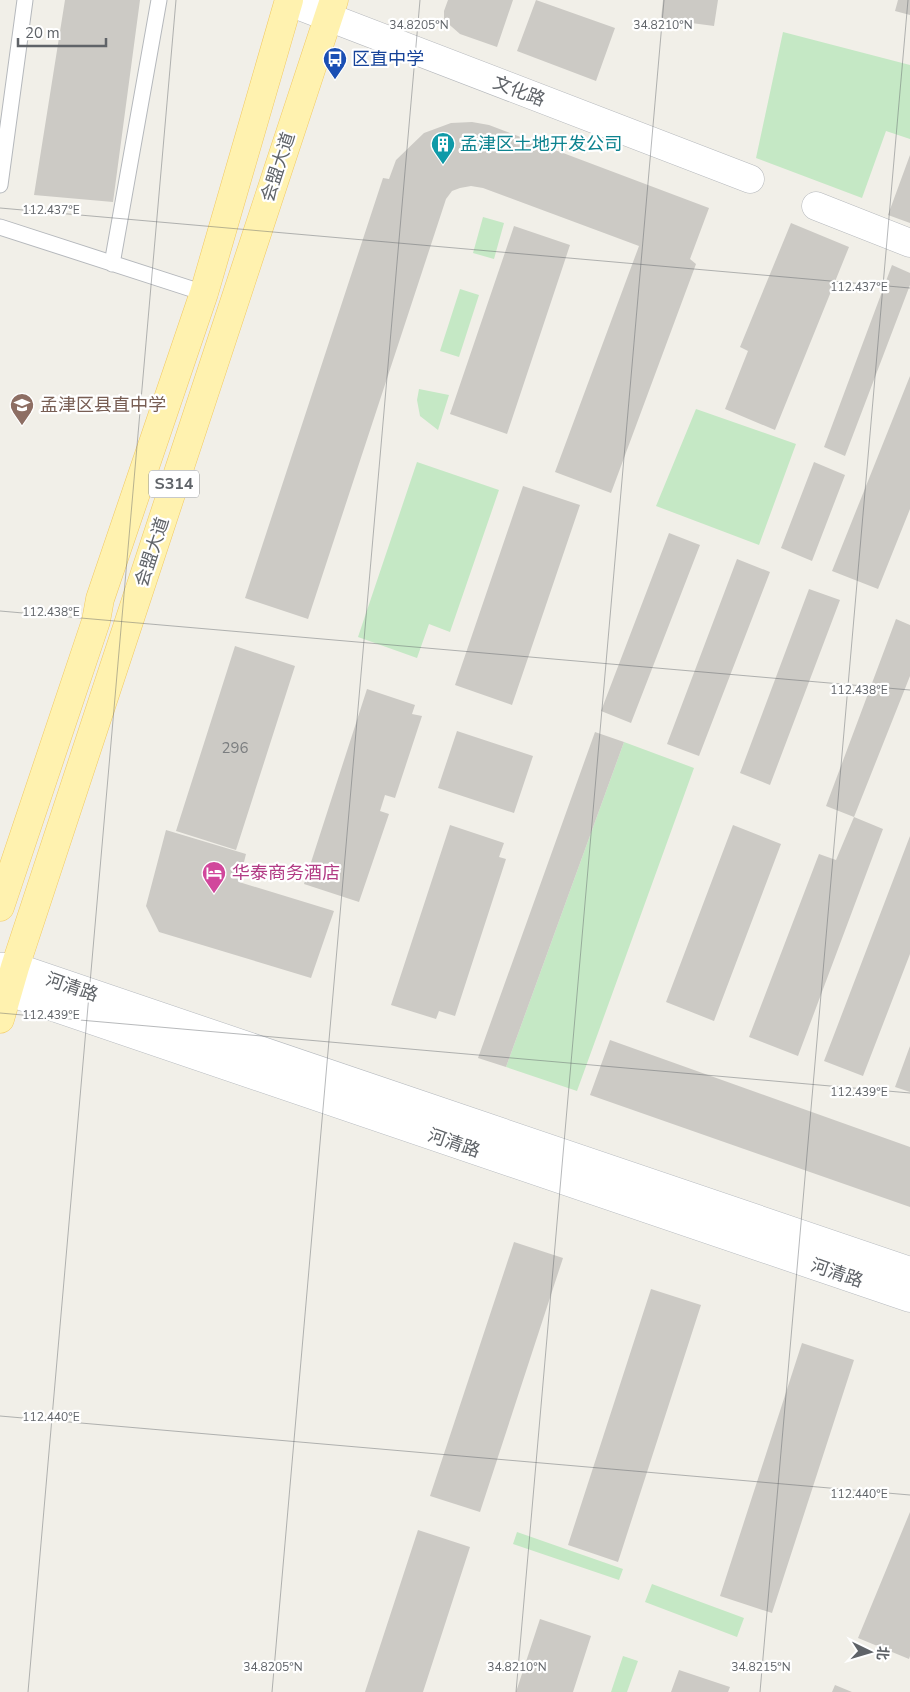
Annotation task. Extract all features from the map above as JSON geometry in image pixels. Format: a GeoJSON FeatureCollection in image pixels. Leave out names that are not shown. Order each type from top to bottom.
{"type":"FeatureCollection","features":[{"type":"Feature","properties":{"kind":"main road","name":"会盟大道"},"geometry":{"type":"LineString","coordinates":[[0,907],[96,621],[100,598],[204,293],[289,1]]}},
{"type":"Feature","properties":{"kind":"main road","name":"会盟大道"},"geometry":{"type":"LineString","coordinates":[[0,1019],[6,978],[331,9]]}},
{"type":"Feature","properties":{"kind":"street","name":"文化路"},"geometry":{"type":"LineString","coordinates":[[289,1],[331,9],[750,179]]}},
{"type":"Feature","properties":{"kind":"street"},"geometry":{"type":"LineString","coordinates":[[816,206],[910,243]]}},
{"type":"Feature","properties":{"kind":"street","name":"河清路"},"geometry":{"type":"LineString","coordinates":[[6,978],[910,1271]]}},
{"type":"Feature","properties":{"kind":"street","name":"河清路"},"geometry":{"type":"LineString","coordinates":[[6,978],[910,1298]]}},
{"type":"Feature","properties":{"kind":"lane"},"geometry":{"type":"LineString","coordinates":[[0,185],[25,0]]}},
{"type":"Feature","properties":{"kind":"lane"},"geometry":{"type":"LineString","coordinates":[[112,264],[159,0]]}},
{"type":"Feature","properties":{"kind":"lane"},"geometry":{"type":"LineString","coordinates":[[0,227],[204,293]]}},
{"type":"Feature","properties":{"kind":"green space"},"geometry":{"type":"Polygon","coordinates":[[[783,32],[910,65],[910,139],[886,131],[862,198],[756,158],[783,32]]]}},
{"type":"Feature","properties":{"kind":"green space"},"geometry":{"type":"Polygon","coordinates":[[[483,217],[504,223],[494,259],[473,253],[483,217]]]}},
{"type":"Feature","properties":{"kind":"green space"},"geometry":{"type":"Polygon","coordinates":[[[460,289],[479,295],[459,357],[440,351],[460,289]]]}},
{"type":"Feature","properties":{"kind":"green space"},"geometry":{"type":"Polygon","coordinates":[[[419,389],[449,395],[438,430],[420,416],[417,400],[419,389]]]}},
{"type":"Feature","properties":{"kind":"green space"},"geometry":{"type":"Polygon","coordinates":[[[696,409],[796,444],[759,545],[656,506],[696,409]]]}},
{"type":"Feature","properties":{"kind":"green space"},"geometry":{"type":"Polygon","coordinates":[[[417,462],[499,490],[450,632],[429,624],[417,658],[358,637],[417,462]]]}},
{"type":"Feature","properties":{"kind":"green space"},"geometry":{"type":"Polygon","coordinates":[[[624,742],[694,768],[577,1091],[506,1067],[624,742]]]}},
{"type":"Feature","properties":{"kind":"green space"},"geometry":{"type":"Polygon","coordinates":[[[517,1532],[623,1569],[619,1580],[513,1544],[517,1532]]]}},
{"type":"Feature","properties":{"kind":"green space"},"geometry":{"type":"Polygon","coordinates":[[[652,1584],[744,1618],[737,1637],[645,1602],[652,1584]]]}},
{"type":"Feature","properties":{"kind":"green space"},"geometry":{"type":"Polygon","coordinates":[[[623,1656],[638,1661],[627,1692],[611,1692],[623,1656]]]}},
{"type":"Feature","properties":{"kind":"building"},"geometry":{"type":"Polygon","coordinates":[[[65,0],[140,0],[113,202],[34,195],[65,0]]]}},
{"type":"Feature","properties":{"kind":"building"},"geometry":{"type":"Polygon","coordinates":[[[448,0],[513,0],[497,47],[460,34],[444,20],[444,11],[448,0]]]}},
{"type":"Feature","properties":{"kind":"building"},"geometry":{"type":"Polygon","coordinates":[[[536,0],[615,28],[596,81],[517,51],[536,0]]]}},
{"type":"Feature","properties":{"kind":"building"},"geometry":{"type":"Polygon","coordinates":[[[663,0],[718,0],[714,26],[661,19],[663,0]]]}},
{"type":"Feature","properties":{"kind":"building"},"geometry":{"type":"Polygon","coordinates":[[[898,0],[910,0],[910,15],[895,11],[898,0]]]}},
{"type":"Feature","properties":{"kind":"building"},"geometry":{"type":"Polygon","coordinates":[[[472,122],[489,125],[709,208],[690,259],[696,264],[611,493],[555,472],[639,246],[483,188],[471,186],[460,188],[452,191],[446,199],[308,619],[245,598],[383,178],[389,179],[396,160],[424,133],[451,123],[472,122]]]}},
{"type":"Feature","properties":{"kind":"building"},"geometry":{"type":"Polygon","coordinates":[[[910,155],[910,223],[888,215],[910,155]]]}},
{"type":"Feature","properties":{"kind":"building"},"geometry":{"type":"Polygon","coordinates":[[[791,223],[849,247],[775,430],[725,409],[748,351],[740,347],[791,223]]]}},
{"type":"Feature","properties":{"kind":"building"},"geometry":{"type":"Polygon","coordinates":[[[514,226],[570,245],[507,434],[450,414],[514,226]]]}},
{"type":"Feature","properties":{"kind":"building"},"geometry":{"type":"Polygon","coordinates":[[[892,265],[910,273],[910,285],[845,456],[824,447],[892,265]]]}},
{"type":"Feature","properties":{"kind":"building"},"geometry":{"type":"Polygon","coordinates":[[[910,376],[910,509],[878,589],[832,571],[910,376]]]}},
{"type":"Feature","properties":{"kind":"building"},"geometry":{"type":"Polygon","coordinates":[[[814,462],[845,475],[812,561],[781,548],[814,462]]]}},
{"type":"Feature","properties":{"kind":"building"},"geometry":{"type":"Polygon","coordinates":[[[523,486],[580,505],[512,705],[455,685],[523,486]]]}},
{"type":"Feature","properties":{"kind":"building"},"geometry":{"type":"Polygon","coordinates":[[[669,533],[700,545],[631,723],[601,711],[669,533]]]}},
{"type":"Feature","properties":{"kind":"building"},"geometry":{"type":"Polygon","coordinates":[[[737,559],[770,572],[699,756],[667,744],[737,559]]]}},
{"type":"Feature","properties":{"kind":"building"},"geometry":{"type":"Polygon","coordinates":[[[809,589],[840,600],[770,785],[740,773],[809,589]]]}},
{"type":"Feature","properties":{"kind":"building"},"geometry":{"type":"Polygon","coordinates":[[[896,619],[910,625],[910,676],[854,817],[826,806],[896,619]]]}},
{"type":"Feature","properties":{"kind":"building"},"geometry":{"type":"Polygon","coordinates":[[[235,646],[295,666],[236,850],[176,831],[235,646]]]}},
{"type":"Feature","properties":{"kind":"building"},"geometry":{"type":"Polygon","coordinates":[[[367,689],[415,705],[412,714],[422,716],[395,798],[385,795],[380,811],[389,814],[359,902],[304,884],[367,689]]]}},
{"type":"Feature","properties":{"kind":"building"},"geometry":{"type":"Polygon","coordinates":[[[457,731],[533,756],[514,813],[438,788],[457,731]]]}},
{"type":"Feature","properties":{"kind":"building"},"geometry":{"type":"Polygon","coordinates":[[[595,732],[624,742],[506,1067],[478,1058],[595,732]]]}},
{"type":"Feature","properties":{"kind":"building"},"geometry":{"type":"Polygon","coordinates":[[[854,817],[883,829],[798,1056],[749,1037],[819,854],[836,860],[854,817]]]}},
{"type":"Feature","properties":{"kind":"building"},"geometry":{"type":"Polygon","coordinates":[[[450,825],[504,843],[499,857],[506,859],[455,1016],[439,1011],[436,1019],[391,1005],[450,825]]]}},
{"type":"Feature","properties":{"kind":"building"},"geometry":{"type":"Polygon","coordinates":[[[733,825],[781,844],[714,1021],[666,1002],[733,825]]]}},
{"type":"Feature","properties":{"kind":"building","name":"华泰商务酒店"},"geometry":{"type":"Polygon","coordinates":[[[166,830],[246,854],[239,882],[334,911],[311,978],[159,932],[146,906],[166,830]]]}},
{"type":"Feature","properties":{"kind":"building"},"geometry":{"type":"Polygon","coordinates":[[[910,836],[910,954],[863,1076],[824,1061],[910,836]]]}},
{"type":"Feature","properties":{"kind":"building"},"geometry":{"type":"Polygon","coordinates":[[[610,1040],[910,1147],[910,1207],[590,1095],[610,1040]]]}},
{"type":"Feature","properties":{"kind":"building"},"geometry":{"type":"Polygon","coordinates":[[[910,1046],[910,1092],[895,1087],[910,1046]]]}},
{"type":"Feature","properties":{"kind":"building"},"geometry":{"type":"Polygon","coordinates":[[[514,1242],[563,1258],[480,1512],[430,1496],[514,1242]]]}},
{"type":"Feature","properties":{"kind":"building"},"geometry":{"type":"Polygon","coordinates":[[[651,1289],[701,1305],[618,1562],[568,1545],[651,1289]]]}},
{"type":"Feature","properties":{"kind":"building"},"geometry":{"type":"Polygon","coordinates":[[[802,1343],[854,1360],[772,1613],[720,1596],[802,1343]]]}},
{"type":"Feature","properties":{"kind":"building"},"geometry":{"type":"Polygon","coordinates":[[[910,1512],[910,1656],[909,1659],[858,1638],[910,1512]]]}},
{"type":"Feature","properties":{"kind":"building"},"geometry":{"type":"Polygon","coordinates":[[[418,1530],[470,1547],[423,1692],[365,1692],[418,1530]]]}},
{"type":"Feature","properties":{"kind":"building"},"geometry":{"type":"Polygon","coordinates":[[[540,1619],[591,1636],[573,1692],[516,1692],[540,1619]]]}},
{"type":"Feature","properties":{"kind":"building"},"geometry":{"type":"Polygon","coordinates":[[[679,1670],[730,1687],[728,1692],[671,1692],[679,1670]]]}},
{"type":"Feature","properties":{"kind":"building"},"geometry":{"type":"Polygon","coordinates":[[[835,1685],[852,1692],[832,1692],[835,1685]]]}},
{"type":"Feature","properties":{"kind":"place","name":"区直中学"},"geometry":{"type":"Point","coordinates":[335,80]}},
{"type":"Feature","properties":{"kind":"place","name":"孟津区土地开发公司"},"geometry":{"type":"Point","coordinates":[443,165]}},
{"type":"Feature","properties":{"kind":"place","name":"孟津区县直中学"},"geometry":{"type":"Point","coordinates":[22,426]}},
{"type":"Feature","properties":{"kind":"place","name":"华泰商务酒店"},"geometry":{"type":"Point","coordinates":[214,894]}}]}
